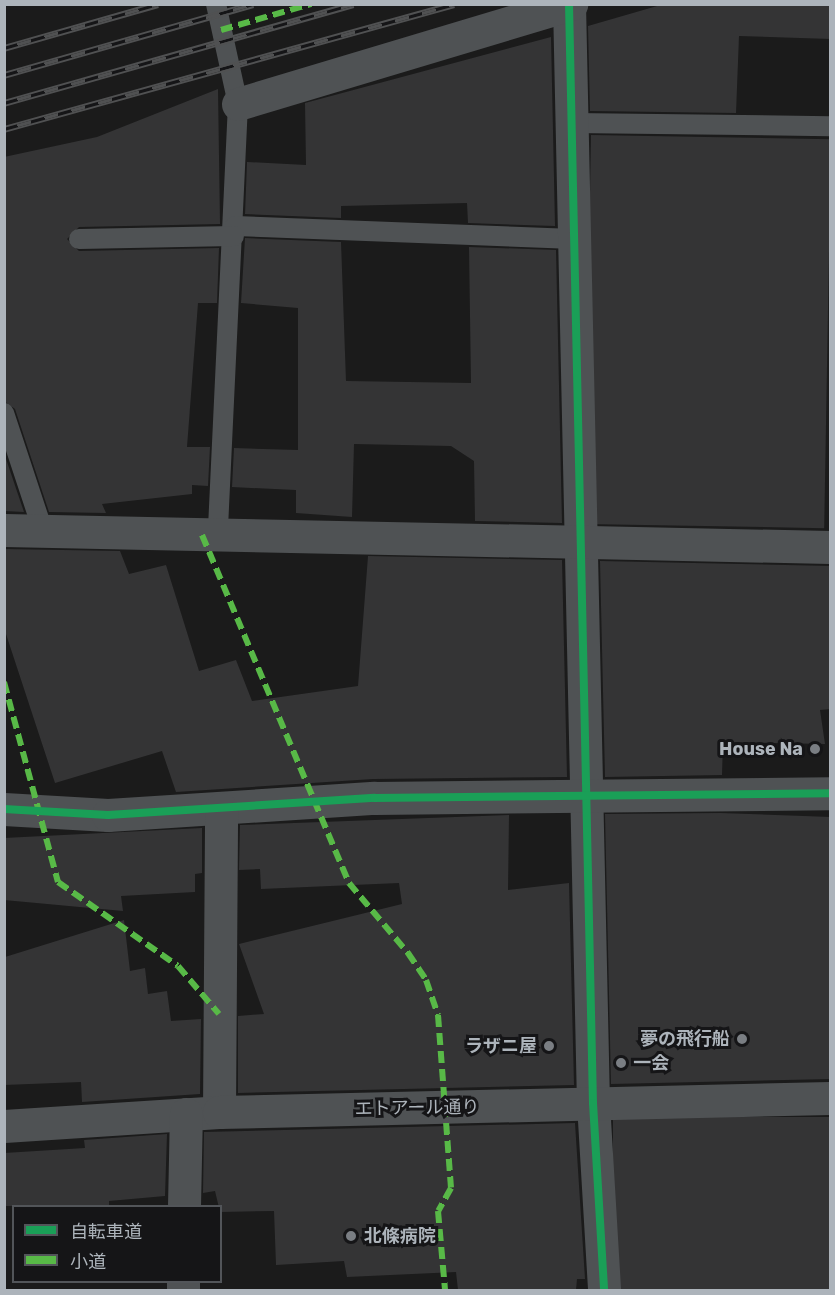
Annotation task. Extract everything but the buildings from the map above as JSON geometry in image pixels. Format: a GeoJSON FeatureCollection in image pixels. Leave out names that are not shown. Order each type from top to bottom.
{"type":"FeatureCollection","features":[{"type":"Feature","properties":{"kind":"street"},"geometry":{"type":"LineString","coordinates":[[238,104],[570,5],[593,1103],[604,1290]]}},
{"type":"Feature","properties":{"kind":"street"},"geometry":{"type":"LineString","coordinates":[[4,530],[831,547]]}},
{"type":"Feature","properties":{"kind":"street"},"geometry":{"type":"LineString","coordinates":[[4,809],[108,815],[374,798],[831,793]]}},
{"type":"Feature","properties":{"kind":"street"},"geometry":{"type":"LineString","coordinates":[[219,1112],[221,809]]}},
{"type":"Feature","properties":{"kind":"street","name":"エトアール通り"},"geometry":{"type":"LineString","coordinates":[[4,1126],[219,1112],[831,1098]]}},
{"type":"Feature","properties":{"kind":"street"},"geometry":{"type":"LineString","coordinates":[[184,1205],[186,1114]]}},
{"type":"Feature","properties":{"kind":"lane"},"geometry":{"type":"LineString","coordinates":[[216,4],[238,104],[234,231],[218,534]]}},
{"type":"Feature","properties":{"kind":"lane"},"geometry":{"type":"LineString","coordinates":[[572,123],[831,126]]}},
{"type":"Feature","properties":{"kind":"lane"},"geometry":{"type":"LineString","coordinates":[[79,239],[234,231],[574,239]]}},
{"type":"Feature","properties":{"kind":"lane"},"geometry":{"type":"LineString","coordinates":[[4,412],[44,531]]}},
{"type":"Feature","properties":{"kind":"railway"},"geometry":{"type":"LineString","coordinates":[[4,48],[158,4]]}},
{"type":"Feature","properties":{"kind":"railway"},"geometry":{"type":"LineString","coordinates":[[4,75],[253,4]]}},
{"type":"Feature","properties":{"kind":"railway"},"geometry":{"type":"LineString","coordinates":[[4,103],[353,4]]}},
{"type":"Feature","properties":{"kind":"railway"},"geometry":{"type":"LineString","coordinates":[[4,129],[454,4]]}},
{"type":"Feature","properties":{"kind":"marked path"},"geometry":{"type":"LineString","coordinates":[[221,30],[311,4]]}},
{"type":"Feature","properties":{"kind":"marked path"},"geometry":{"type":"LineString","coordinates":[[202,535],[349,883],[408,953],[426,980],[438,1015],[451,1188],[438,1211],[445,1290]]}},
{"type":"Feature","properties":{"kind":"marked path"},"geometry":{"type":"LineString","coordinates":[[4,682],[58,882],[178,966],[219,1014]]}},
{"type":"Feature","properties":{"kind":"cycle path"},"geometry":{"type":"LineString","coordinates":[[569,4],[593,1103],[604,1290]]}},
{"type":"Feature","properties":{"kind":"cycle path"},"geometry":{"type":"LineString","coordinates":[[4,809],[108,815],[374,798],[830,793]]}},
{"type":"Feature","properties":{"kind":"place","name":"House Na"},"geometry":{"type":"Point","coordinates":[815,749]}},
{"type":"Feature","properties":{"kind":"place","name":"夢の飛行船"},"geometry":{"type":"Point","coordinates":[742,1039]}},
{"type":"Feature","properties":{"kind":"place","name":"ラザニ屋"},"geometry":{"type":"Point","coordinates":[549,1046]}},
{"type":"Feature","properties":{"kind":"place","name":"一会"},"geometry":{"type":"Point","coordinates":[621,1063]}},
{"type":"Feature","properties":{"kind":"place","name":"北條病院"},"geometry":{"type":"Point","coordinates":[351,1236]}}]}
